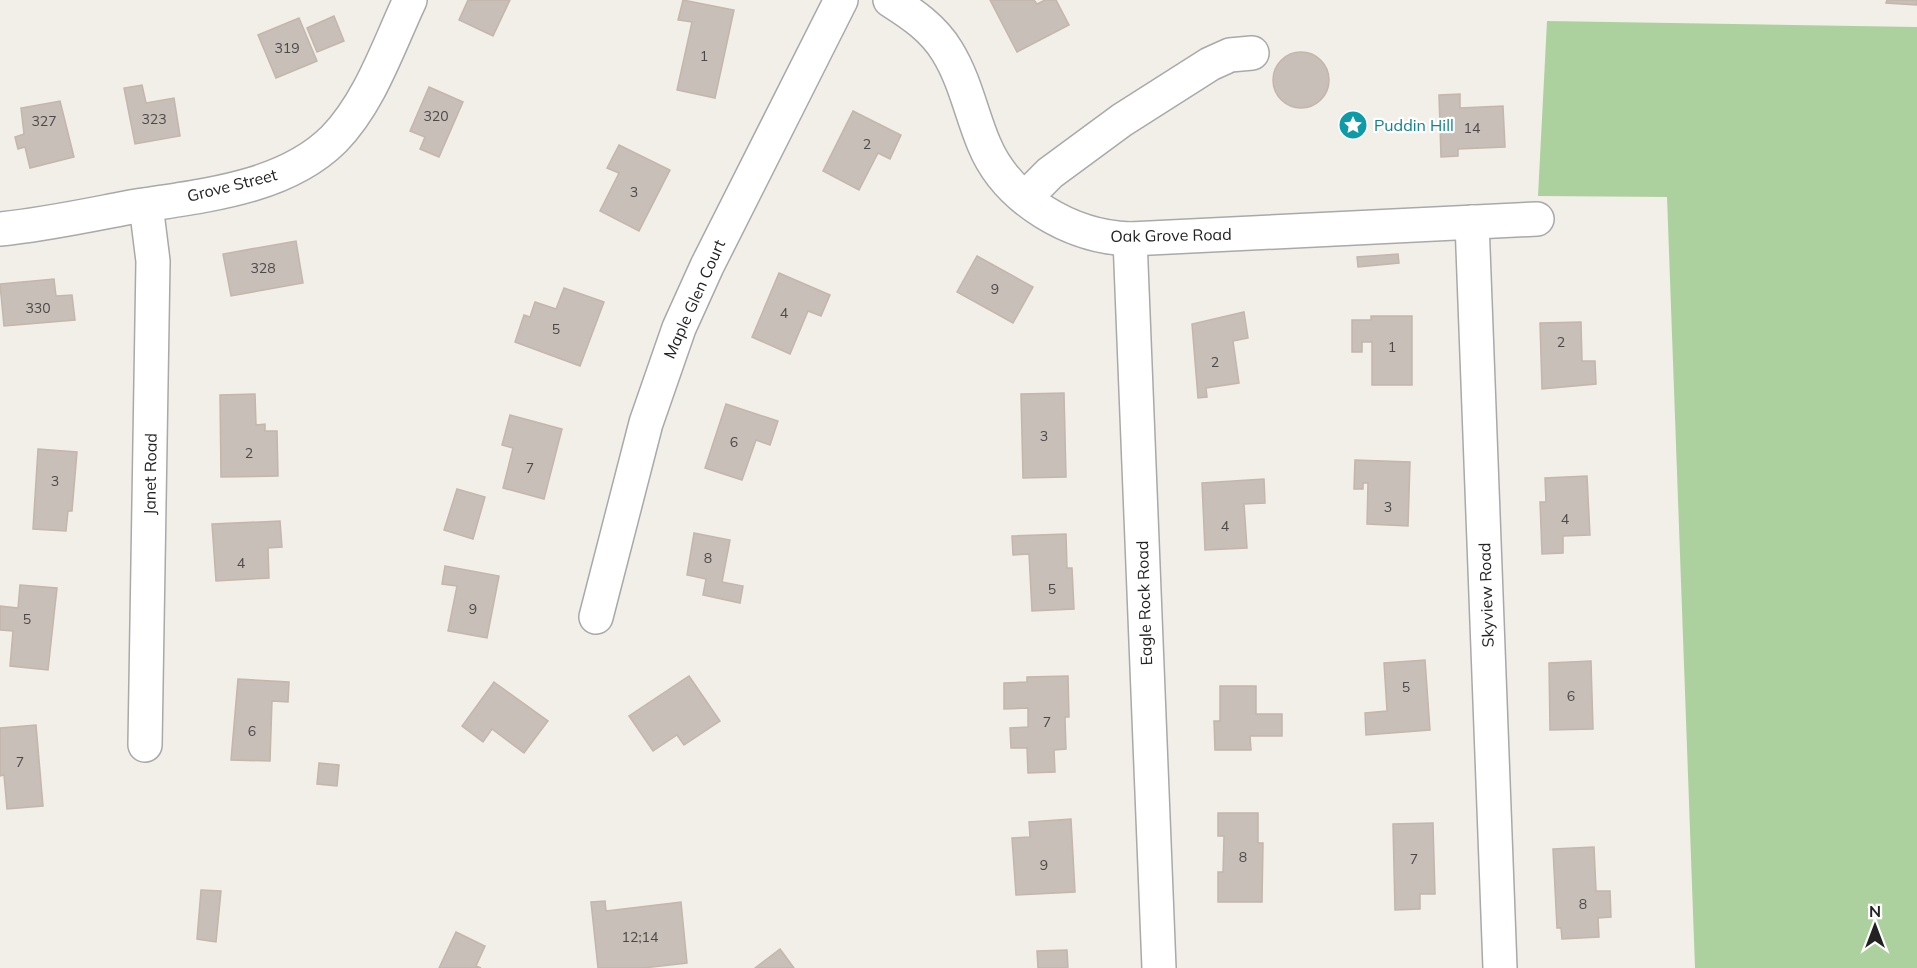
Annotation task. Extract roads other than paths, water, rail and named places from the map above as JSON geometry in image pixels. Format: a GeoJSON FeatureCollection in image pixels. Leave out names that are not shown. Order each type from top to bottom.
{"type":"FeatureCollection","features":[{"type":"Feature","properties":{"kind":"street","name":"Grove Street"},"geometry":{"type":"LineString","coordinates":[[0,229],[146,205],[256,182],[298,166],[317,154],[351,119],[374,77],[410,0]]}},
{"type":"Feature","properties":{"kind":"street","name":"Maple Glen Court"},"geometry":{"type":"LineString","coordinates":[[596,617],[646,423],[679,328],[707,266],[841,0]]}},
{"type":"Feature","properties":{"kind":"street","name":"Oak Grove Road"},"geometry":{"type":"LineString","coordinates":[[890,0],[921,21],[947,51],[964,87],[985,146],[1002,175],[1025,198],[1054,217],[1099,236],[1130,239],[1537,219]]}},
{"type":"Feature","properties":{"kind":"street"},"geometry":{"type":"LineString","coordinates":[[1025,198],[1050,173],[1122,120],[1210,64],[1230,56],[1252,53]]}},
{"type":"Feature","properties":{"kind":"street","name":"Janet Road"},"geometry":{"type":"LineString","coordinates":[[145,744],[153,261],[146,205]]}},
{"type":"Feature","properties":{"kind":"street","name":"Skyview Road"},"geometry":{"type":"LineString","coordinates":[[1473,222],[1500,968]]}},
{"type":"Feature","properties":{"kind":"street","name":"Eagle Rock Road"},"geometry":{"type":"LineString","coordinates":[[1130,239],[1159,968]]}},
{"type":"Feature","properties":{"kind":"place","name":"Puddin Hill"},"geometry":{"type":"Point","coordinates":[1353,125]}}]}
